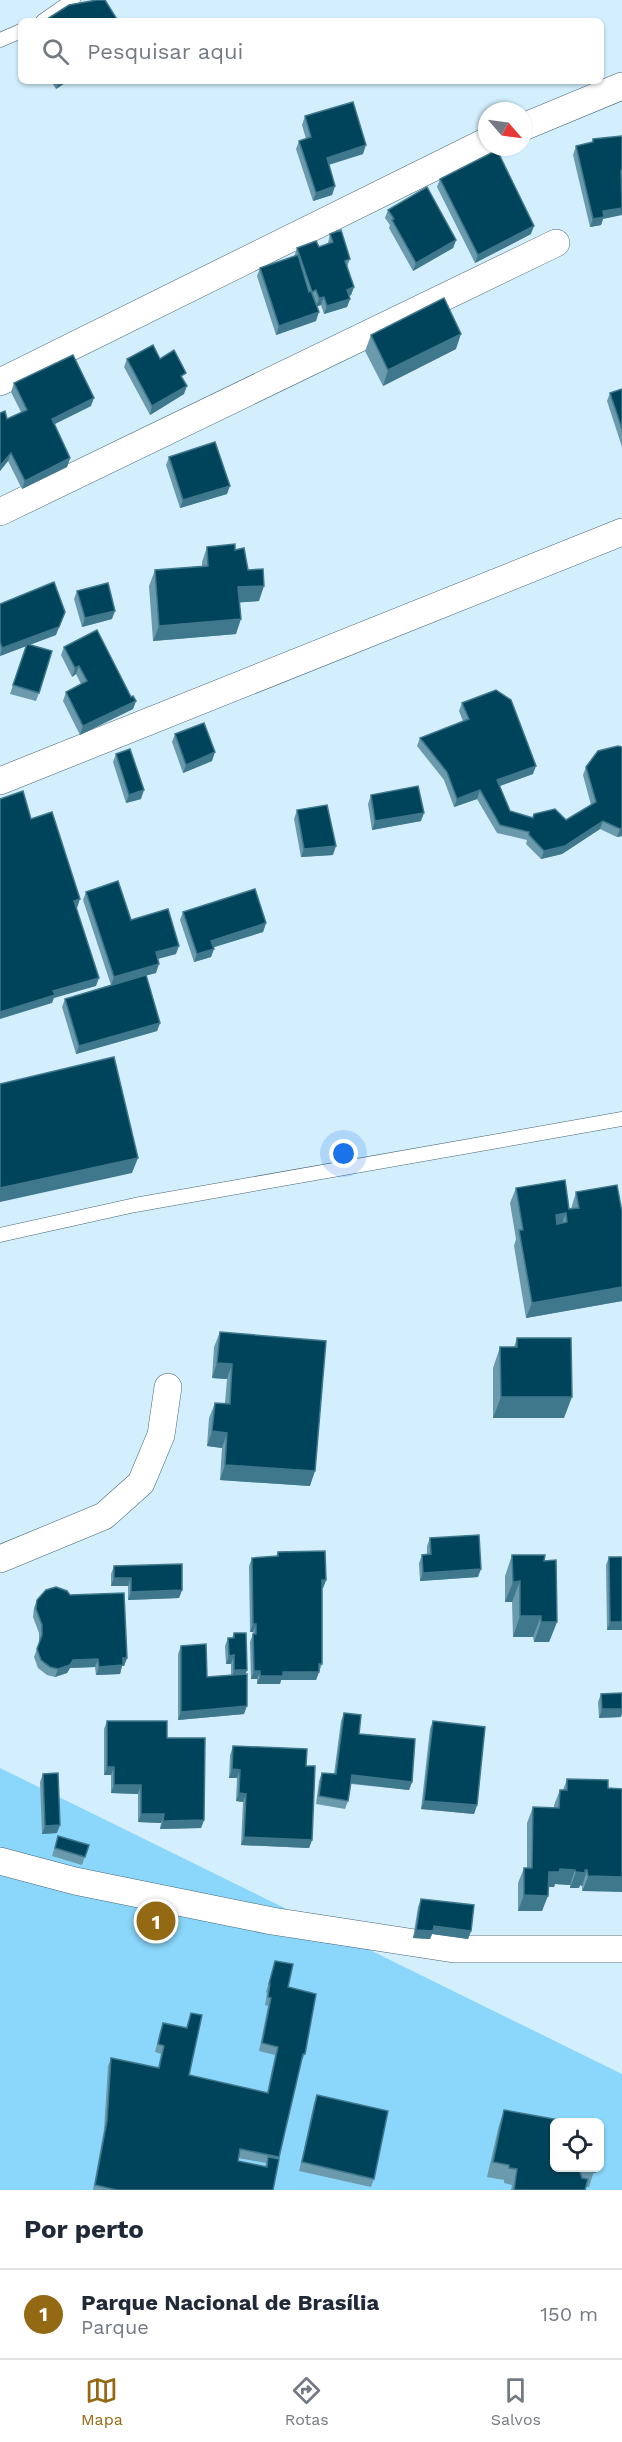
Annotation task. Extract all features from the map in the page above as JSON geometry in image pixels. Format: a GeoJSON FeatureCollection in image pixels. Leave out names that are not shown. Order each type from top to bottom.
{"type":"FeatureCollection","features":[{"type":"Feature","properties":{"kind":"street"},"geometry":{"type":"LineString","coordinates":[[532,123],[622,86]]}},
{"type":"Feature","properties":{"kind":"street"},"geometry":{"type":"LineString","coordinates":[[0,382],[478,145]]}},
{"type":"Feature","properties":{"kind":"street"},"geometry":{"type":"LineString","coordinates":[[0,512],[556,243]]}},
{"type":"Feature","properties":{"kind":"street"},"geometry":{"type":"LineString","coordinates":[[0,781],[622,532]]}},
{"type":"Feature","properties":{"kind":"street"},"geometry":{"type":"LineString","coordinates":[[0,1559],[104,1516],[141,1483],[161,1435],[168,1387]]}},
{"type":"Feature","properties":{"kind":"street"},"geometry":{"type":"LineString","coordinates":[[0,1861],[75,1881],[273,1921],[454,1948],[622,1949]]}},
{"type":"Feature","properties":{"kind":"lane"},"geometry":{"type":"LineString","coordinates":[[47,18],[73,0]]}},
{"type":"Feature","properties":{"kind":"lane"},"geometry":{"type":"LineString","coordinates":[[0,40],[18,32]]}},
{"type":"Feature","properties":{"kind":"lane"},"geometry":{"type":"LineString","coordinates":[[0,1235],[135,1205],[622,1119]]}},
{"type":"Feature","properties":{"kind":"shaded area"},"geometry":{"type":"Polygon","coordinates":[[[0,1768],[622,2074],[622,2190],[0,2190],[0,1768]]]}},
{"type":"Feature","properties":{"kind":"building"},"geometry":{"type":"Polygon","coordinates":[[[105,0],[116,18],[49,18],[69,5],[105,0]]]}},
{"type":"Feature","properties":{"kind":"building"},"geometry":{"type":"Polygon","coordinates":[[[353,102],[366,145],[327,158],[335,186],[316,193],[299,141],[311,137],[305,116],[353,102]]]}},
{"type":"Feature","properties":{"kind":"building"},"geometry":{"type":"Polygon","coordinates":[[[622,136],[622,208],[603,211],[604,217],[593,219],[576,146],[593,142],[593,139],[622,136]]]}},
{"type":"Feature","properties":{"kind":"building"},"geometry":{"type":"Polygon","coordinates":[[[485,156],[500,156],[534,226],[478,255],[440,179],[485,156]]]}},
{"type":"Feature","properties":{"kind":"building"},"geometry":{"type":"Polygon","coordinates":[[[427,187],[456,240],[416,263],[388,210],[427,187]]]}},
{"type":"Feature","properties":{"kind":"building"},"geometry":{"type":"Polygon","coordinates":[[[341,230],[350,259],[345,261],[354,287],[347,290],[350,299],[327,306],[324,297],[319,298],[316,290],[312,292],[297,248],[316,241],[319,247],[333,242],[330,234],[341,230]]]}},
{"type":"Feature","properties":{"kind":"building"},"geometry":{"type":"Polygon","coordinates":[[[298,255],[309,292],[311,291],[319,312],[279,326],[260,268],[298,255]]]}},
{"type":"Feature","properties":{"kind":"building"},"geometry":{"type":"Polygon","coordinates":[[[444,298],[461,334],[388,370],[371,335],[444,298]]]}},
{"type":"Feature","properties":{"kind":"building"},"geometry":{"type":"Polygon","coordinates":[[[153,345],[160,359],[174,350],[186,373],[181,376],[187,386],[152,406],[127,359],[153,345]]]}},
{"type":"Feature","properties":{"kind":"building"},"geometry":{"type":"Polygon","coordinates":[[[73,355],[94,398],[52,419],[70,458],[25,481],[11,453],[0,466],[0,413],[5,411],[7,419],[27,410],[14,383],[73,355]]]}},
{"type":"Feature","properties":{"kind":"building"},"geometry":{"type":"Polygon","coordinates":[[[622,389],[622,429],[610,393],[622,389]]]}},
{"type":"Feature","properties":{"kind":"building"},"geometry":{"type":"Polygon","coordinates":[[[215,442],[230,486],[183,500],[169,457],[215,442]]]}},
{"type":"Feature","properties":{"kind":"building"},"geometry":{"type":"Polygon","coordinates":[[[235,544],[235,550],[244,548],[248,570],[263,569],[264,586],[238,587],[241,619],[159,626],[155,570],[208,566],[207,547],[235,544]]]}},
{"type":"Feature","properties":{"kind":"building"},"geometry":{"type":"Polygon","coordinates":[[[54,582],[65,612],[59,627],[2,648],[0,604],[54,582]]]}},
{"type":"Feature","properties":{"kind":"building"},"geometry":{"type":"Polygon","coordinates":[[[108,583],[115,611],[85,618],[77,591],[108,583]]]}},
{"type":"Feature","properties":{"kind":"building"},"geometry":{"type":"Polygon","coordinates":[[[97,630],[131,697],[133,696],[136,701],[83,726],[66,692],[87,681],[79,666],[75,668],[64,647],[97,630]]]}},
{"type":"Feature","properties":{"kind":"building"},"geometry":{"type":"Polygon","coordinates":[[[27,644],[52,651],[39,693],[13,685],[27,644]]]}},
{"type":"Feature","properties":{"kind":"building"},"geometry":{"type":"Polygon","coordinates":[[[496,690],[511,700],[536,766],[497,780],[510,811],[533,818],[534,814],[555,809],[566,820],[596,802],[586,767],[598,751],[618,746],[622,747],[622,828],[603,821],[565,846],[544,851],[529,835],[529,832],[500,825],[480,790],[457,799],[447,772],[420,738],[469,719],[462,703],[496,690]]]}},
{"type":"Feature","properties":{"kind":"building"},"geometry":{"type":"Polygon","coordinates":[[[204,723],[215,752],[186,765],[175,734],[204,723]]]}},
{"type":"Feature","properties":{"kind":"building"},"geometry":{"type":"Polygon","coordinates":[[[130,749],[144,790],[129,795],[116,754],[130,749]]]}},
{"type":"Feature","properties":{"kind":"building"},"geometry":{"type":"Polygon","coordinates":[[[418,786],[424,813],[375,821],[371,795],[418,786]]]}},
{"type":"Feature","properties":{"kind":"building"},"geometry":{"type":"Polygon","coordinates":[[[23,791],[31,819],[52,812],[80,899],[74,901],[99,978],[53,991],[55,995],[0,1012],[0,799],[23,791]]]}},
{"type":"Feature","properties":{"kind":"building"},"geometry":{"type":"Polygon","coordinates":[[[327,805],[336,846],[304,849],[297,810],[327,805]]]}},
{"type":"Feature","properties":{"kind":"building"},"geometry":{"type":"Polygon","coordinates":[[[118,881],[131,920],[168,909],[179,946],[156,952],[159,964],[114,977],[86,892],[118,881]]]}},
{"type":"Feature","properties":{"kind":"building"},"geometry":{"type":"Polygon","coordinates":[[[255,889],[266,923],[211,941],[214,949],[197,954],[183,912],[255,889]]]}},
{"type":"Feature","properties":{"kind":"building"},"geometry":{"type":"Polygon","coordinates":[[[146,975],[160,1023],[79,1046],[65,999],[146,975]]]}},
{"type":"Feature","properties":{"kind":"building"},"geometry":{"type":"Polygon","coordinates":[[[114,1057],[138,1158],[0,1188],[0,1084],[114,1057]]]}},
{"type":"Feature","properties":{"kind":"building"},"geometry":{"type":"Polygon","coordinates":[[[565,1180],[569,1209],[579,1208],[576,1192],[617,1185],[622,1212],[622,1287],[532,1303],[519,1230],[523,1230],[516,1188],[565,1180]],[[566,1213],[556,1215],[557,1224],[567,1222],[566,1213]]]}},
{"type":"Feature","properties":{"kind":"building"},"geometry":{"type":"Polygon","coordinates":[[[220,1332],[326,1341],[315,1471],[225,1465],[227,1433],[212,1431],[215,1403],[230,1404],[232,1364],[217,1363],[220,1332]]]}},
{"type":"Feature","properties":{"kind":"building"},"geometry":{"type":"Polygon","coordinates":[[[517,1338],[571,1338],[572,1397],[501,1397],[500,1347],[517,1347],[517,1338]]]}},
{"type":"Feature","properties":{"kind":"building"},"geometry":{"type":"Polygon","coordinates":[[[479,1535],[481,1569],[423,1573],[422,1555],[431,1554],[430,1538],[479,1535]]]}},
{"type":"Feature","properties":{"kind":"building"},"geometry":{"type":"Polygon","coordinates":[[[325,1551],[326,1580],[322,1580],[322,1664],[319,1664],[319,1672],[283,1672],[283,1676],[260,1676],[260,1671],[254,1671],[253,1634],[256,1634],[256,1624],[253,1624],[252,1558],[278,1556],[278,1552],[325,1551]]]}},
{"type":"Feature","properties":{"kind":"building"},"geometry":{"type":"Polygon","coordinates":[[[512,1555],[545,1555],[544,1561],[556,1560],[557,1622],[541,1622],[541,1616],[520,1616],[520,1581],[513,1582],[512,1555]]]}},
{"type":"Feature","properties":{"kind":"building"},"geometry":{"type":"Polygon","coordinates":[[[609,1557],[622,1557],[622,1622],[610,1622],[609,1557]]]}},
{"type":"Feature","properties":{"kind":"building"},"geometry":{"type":"Polygon","coordinates":[[[182,1564],[182,1590],[131,1592],[131,1578],[114,1578],[114,1566],[182,1564]]]}},
{"type":"Feature","properties":{"kind":"building"},"geometry":{"type":"Polygon","coordinates":[[[56,1587],[67,1591],[70,1595],[124,1593],[127,1658],[123,1658],[123,1665],[99,1667],[98,1659],[73,1660],[70,1665],[58,1669],[50,1667],[41,1660],[37,1649],[42,1635],[42,1625],[36,1609],[37,1600],[46,1590],[56,1587]]]}},
{"type":"Feature","properties":{"kind":"building"},"geometry":{"type":"Polygon","coordinates":[[[234,1633],[246,1633],[247,1670],[234,1670],[234,1655],[229,1656],[228,1638],[234,1638],[234,1633]]]}},
{"type":"Feature","properties":{"kind":"building"},"geometry":{"type":"Polygon","coordinates":[[[206,1644],[207,1677],[247,1674],[247,1706],[181,1712],[181,1646],[206,1644]]]}},
{"type":"Feature","properties":{"kind":"building"},"geometry":{"type":"Polygon","coordinates":[[[622,1693],[622,1709],[602,1709],[601,1694],[622,1693]]]}},
{"type":"Feature","properties":{"kind":"building"},"geometry":{"type":"Polygon","coordinates":[[[344,1713],[361,1715],[359,1734],[415,1739],[412,1782],[352,1775],[348,1801],[319,1796],[322,1773],[336,1774],[344,1713]]]}},
{"type":"Feature","properties":{"kind":"building"},"geometry":{"type":"Polygon","coordinates":[[[107,1721],[167,1721],[167,1738],[205,1738],[204,1820],[163,1821],[164,1814],[141,1814],[141,1785],[114,1785],[114,1767],[107,1767],[107,1721]]]}},
{"type":"Feature","properties":{"kind":"building"},"geometry":{"type":"Polygon","coordinates":[[[433,1721],[485,1727],[477,1805],[424,1801],[433,1721]]]}},
{"type":"Feature","properties":{"kind":"building"},"geometry":{"type":"Polygon","coordinates":[[[233,1746],[307,1749],[306,1766],[315,1766],[312,1840],[244,1837],[246,1794],[239,1793],[240,1770],[232,1769],[233,1746]]]}},
{"type":"Feature","properties":{"kind":"building"},"geometry":{"type":"Polygon","coordinates":[[[58,1773],[60,1825],[45,1826],[43,1774],[58,1773]]]}},
{"type":"Feature","properties":{"kind":"building"},"geometry":{"type":"Polygon","coordinates":[[[567,1779],[608,1780],[608,1788],[622,1789],[622,1877],[588,1876],[587,1870],[585,1873],[560,1869],[559,1872],[549,1872],[548,1896],[524,1895],[524,1868],[532,1868],[533,1807],[559,1808],[560,1790],[567,1790],[567,1779]]]}},
{"type":"Feature","properties":{"kind":"building"},"geometry":{"type":"Polygon","coordinates":[[[58,1836],[89,1845],[85,1857],[55,1848],[58,1836]]]}},
{"type":"Feature","properties":{"kind":"building"},"geometry":{"type":"Polygon","coordinates":[[[421,1899],[474,1905],[471,1931],[434,1926],[433,1931],[416,1930],[421,1899]]]}},
{"type":"Feature","properties":{"kind":"building"},"geometry":{"type":"Polygon","coordinates":[[[275,1961],[293,1964],[288,1987],[316,1994],[305,2054],[303,2054],[279,2157],[240,2149],[238,2161],[267,2167],[268,2157],[279,2159],[273,2190],[117,2190],[95,2185],[107,2121],[111,2058],[159,2068],[164,2046],[158,2044],[163,2023],[187,2028],[191,2013],[202,2015],[189,2075],[268,2093],[278,2047],[262,2043],[271,1998],[268,1997],[269,1984],[275,1961]]]}},
{"type":"Feature","properties":{"kind":"building"},"geometry":{"type":"Polygon","coordinates":[[[317,2095],[388,2111],[374,2179],[302,2162],[317,2095]]]}},
{"type":"Feature","properties":{"kind":"building"},"geometry":{"type":"Polygon","coordinates":[[[504,2110],[550,2118],[550,2172],[580,2172],[582,2178],[588,2179],[585,2190],[514,2190],[517,2169],[493,2162],[504,2110]]]}},
{"type":"Feature","properties":{"kind":"place","name":"Parque Nacional de Brasília"},"geometry":{"type":"Point","coordinates":[156,1921]}}]}
